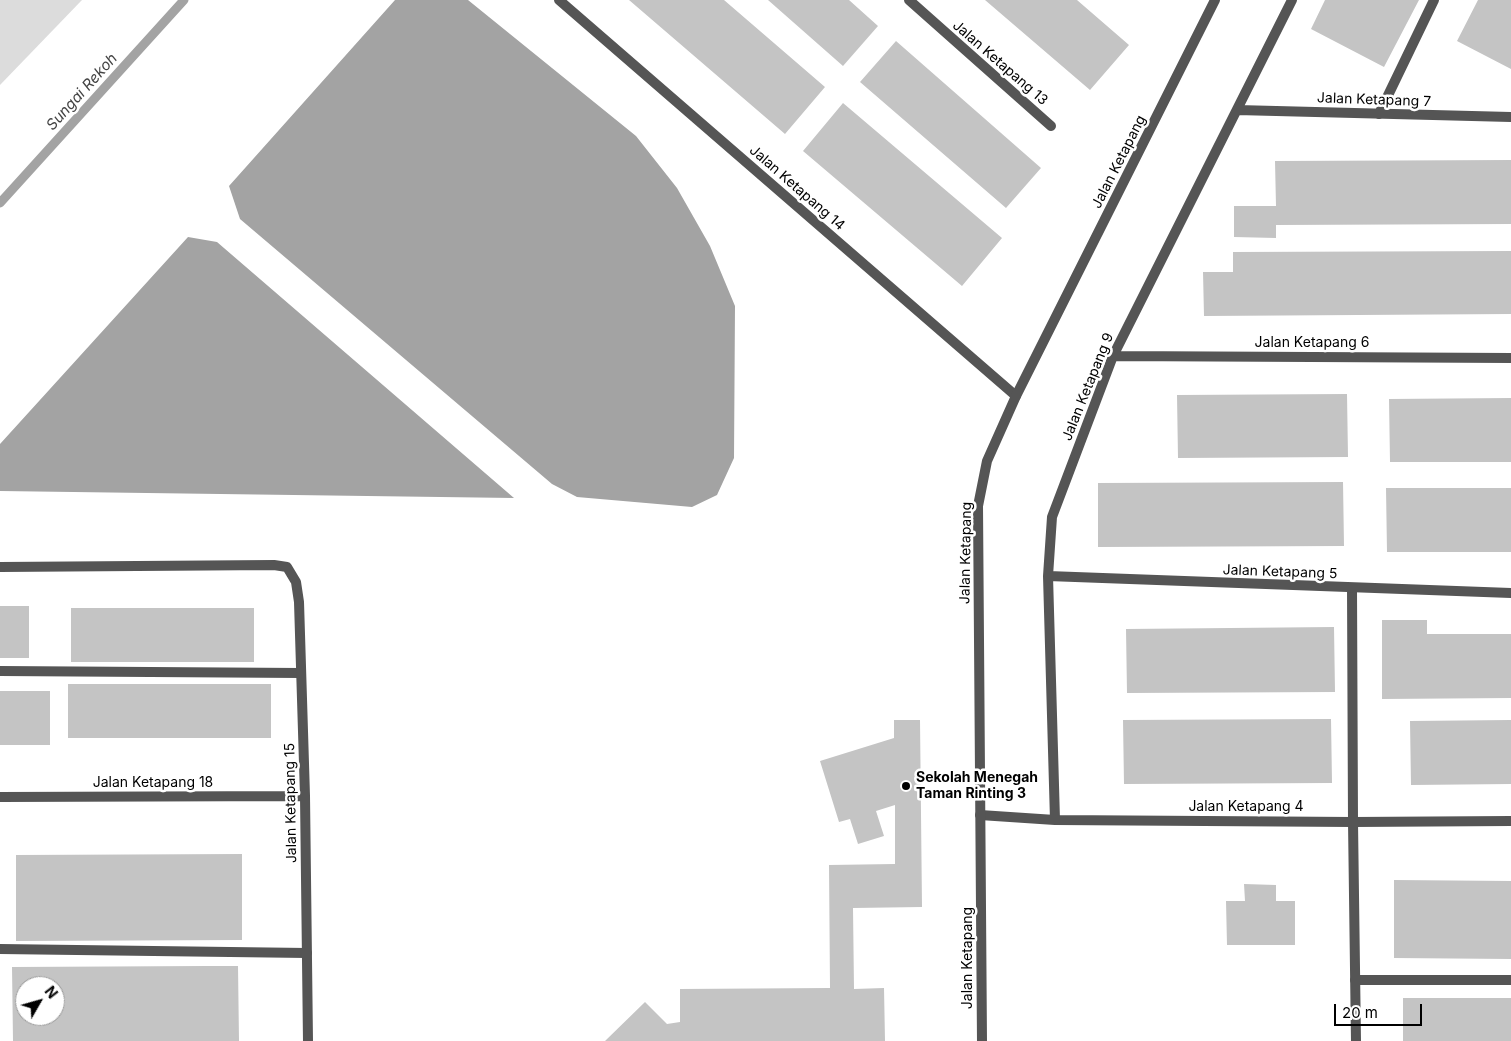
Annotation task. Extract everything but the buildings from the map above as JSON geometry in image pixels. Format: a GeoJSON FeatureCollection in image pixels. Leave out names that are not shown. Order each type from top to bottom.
{"type":"FeatureCollection","features":[{"type":"Feature","properties":{"kind":"street","name":"Jalan Ketapang 14"},"geometry":{"type":"LineString","coordinates":[[559,0],[1016,396]]}},
{"type":"Feature","properties":{"kind":"street","name":"Jalan Ketapang 13"},"geometry":{"type":"LineString","coordinates":[[909,0],[1051,126]]}},
{"type":"Feature","properties":{"kind":"street","name":"Jalan Ketapang"},"geometry":{"type":"LineString","coordinates":[[982,1041],[978,506],[987,461],[1016,396],[1215,0]]}},
{"type":"Feature","properties":{"kind":"street","name":"Jalan Ketapang 9"},"geometry":{"type":"LineString","coordinates":[[1056,820],[1048,576],[1052,517],[1113,356],[1292,0]]}},
{"type":"Feature","properties":{"kind":"street"},"geometry":{"type":"LineString","coordinates":[[1378,114],[1434,0]]}},
{"type":"Feature","properties":{"kind":"street","name":"Jalan Ketapang 7"},"geometry":{"type":"LineString","coordinates":[[1237,110],[1511,118]]}},
{"type":"Feature","properties":{"kind":"street","name":"Jalan Ketapang 6"},"geometry":{"type":"LineString","coordinates":[[1113,356],[1511,358]]}},
{"type":"Feature","properties":{"kind":"street","name":"Jalan Ketapang 15"},"geometry":{"type":"LineString","coordinates":[[0,567],[274,565],[287,567],[296,582],[301,673],[305,796],[308,1041]]}},
{"type":"Feature","properties":{"kind":"street","name":"Jalan Ketapang 5"},"geometry":{"type":"LineString","coordinates":[[1048,576],[1511,593]]}},
{"type":"Feature","properties":{"kind":"street"},"geometry":{"type":"LineString","coordinates":[[1352,588],[1356,1041]]}},
{"type":"Feature","properties":{"kind":"street"},"geometry":{"type":"LineString","coordinates":[[0,671],[301,673]]}},
{"type":"Feature","properties":{"kind":"street","name":"Jalan Ketapang 18"},"geometry":{"type":"LineString","coordinates":[[0,797],[305,796]]}},
{"type":"Feature","properties":{"kind":"street","name":"Jalan Ketapang 4"},"geometry":{"type":"LineString","coordinates":[[980,814],[1056,820],[1511,821]]}},
{"type":"Feature","properties":{"kind":"street"},"geometry":{"type":"LineString","coordinates":[[0,948],[307,953]]}},
{"type":"Feature","properties":{"kind":"street"},"geometry":{"type":"LineString","coordinates":[[1355,980],[1511,980]]}},
{"type":"Feature","properties":{"kind":"shaded area"},"geometry":{"type":"Polygon","coordinates":[[[0,0],[82,0],[0,85],[0,0]]]}},
{"type":"Feature","properties":{"kind":"shaded area"},"geometry":{"type":"Polygon","coordinates":[[[395,0],[468,0],[636,136],[677,188],[710,246],[735,306],[734,458],[717,495],[692,507],[577,497],[552,484],[240,219],[229,186],[395,0]]]}},
{"type":"Feature","properties":{"kind":"shaded area"},"geometry":{"type":"Polygon","coordinates":[[[188,237],[217,242],[514,498],[0,491],[0,444],[188,237]]]}},
{"type":"Feature","properties":{"kind":"waterway","name":"Sungai Rekoh"},"geometry":{"type":"LineString","coordinates":[[0,203],[184,0]]}},
{"type":"Feature","properties":{"kind":"place","name":"Sekolah Menegah Taman Rinting 3"},"geometry":{"type":"Point","coordinates":[906,786]}}]}
